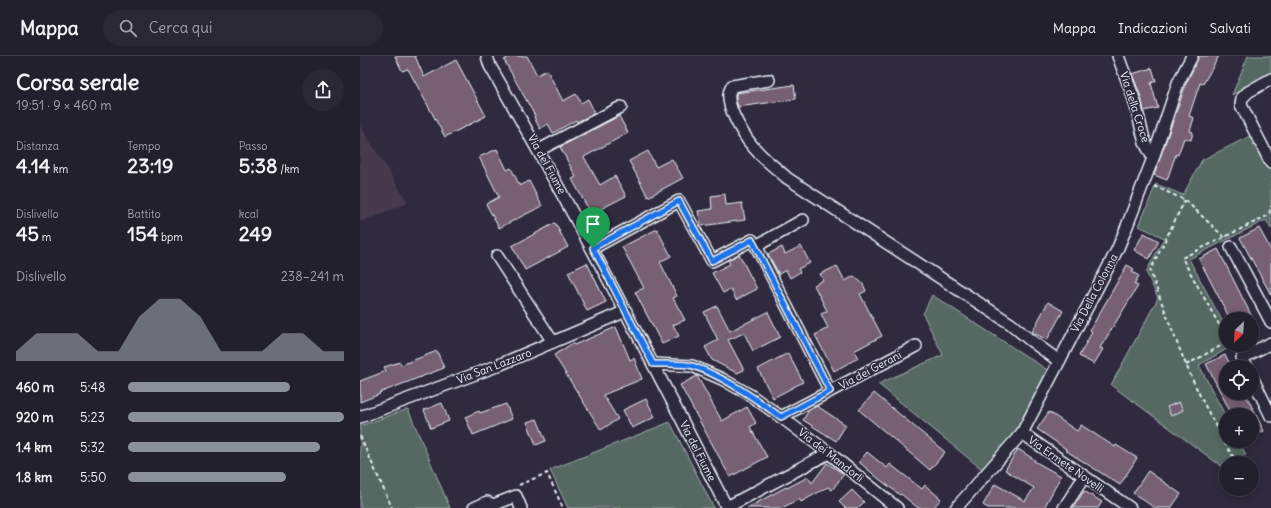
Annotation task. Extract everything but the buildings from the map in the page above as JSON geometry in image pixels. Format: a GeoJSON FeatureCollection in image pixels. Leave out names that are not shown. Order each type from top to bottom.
{"type":"FeatureCollection","features":[{"type":"Feature","properties":{"kind":"street","name":"Via del Fiume"},"geometry":{"type":"LineString","coordinates":[[487,56],[490,66],[539,150],[593,248],[727,508]]}},
{"type":"Feature","properties":{"kind":"street","name":"Via della Croce"},"geometry":{"type":"LineString","coordinates":[[1118,56],[1134,99],[1145,143],[1153,158]]}},
{"type":"Feature","properties":{"kind":"street"},"geometry":{"type":"LineString","coordinates":[[1183,74],[1187,56]]}},
{"type":"Feature","properties":{"kind":"street","name":"Via Della Colonna"},"geometry":{"type":"LineString","coordinates":[[956,508],[1022,433],[1127,226],[1153,158],[1178,83],[1192,56]]}},
{"type":"Feature","properties":{"kind":"street"},"geometry":{"type":"LineString","coordinates":[[1271,79],[1248,92],[1242,98],[1241,105],[1271,163]]}},
{"type":"Feature","properties":{"kind":"street"},"geometry":{"type":"LineString","coordinates":[[769,80],[732,86],[729,93],[729,102],[733,114],[756,151],[787,178],[1011,324],[1059,361]]}},
{"type":"Feature","properties":{"kind":"street"},"geometry":{"type":"LineString","coordinates":[[539,150],[621,107]]}},
{"type":"Feature","properties":{"kind":"street"},"geometry":{"type":"LineString","coordinates":[[593,248],[679,201],[712,261],[752,240],[830,391]]}},
{"type":"Feature","properties":{"kind":"street"},"geometry":{"type":"LineString","coordinates":[[756,246],[803,220]]}},
{"type":"Feature","properties":{"kind":"street"},"geometry":{"type":"LineString","coordinates":[[1231,247],[1271,322]]}},
{"type":"Feature","properties":{"kind":"street"},"geometry":{"type":"LineString","coordinates":[[497,256],[553,342]]}},
{"type":"Feature","properties":{"kind":"street","name":"Via San Lazzaro"},"geometry":{"type":"LineString","coordinates":[[360,417],[494,367],[626,311]]}},
{"type":"Feature","properties":{"kind":"street"},"geometry":{"type":"LineString","coordinates":[[1249,360],[1271,343]]}},
{"type":"Feature","properties":{"kind":"street","name":"Via dei Gerani"},"geometry":{"type":"LineString","coordinates":[[781,417],[916,346]]}},
{"type":"Feature","properties":{"kind":"street","name":"Via dei Mandorli"},"geometry":{"type":"LineString","coordinates":[[653,364],[692,366],[722,379],[750,395],[829,453],[897,508]]}},
{"type":"Feature","properties":{"kind":"street"},"geometry":{"type":"LineString","coordinates":[[1259,391],[1271,416]]}},
{"type":"Feature","properties":{"kind":"street","name":"Via Ermete Novelli"},"geometry":{"type":"LineString","coordinates":[[1022,433],[1130,508]]}},
{"type":"Feature","properties":{"kind":"street"},"geometry":{"type":"LineString","coordinates":[[727,508],[829,453]]}},
{"type":"Feature","properties":{"kind":"street"},"geometry":{"type":"LineString","coordinates":[[1064,508],[1084,477]]}},
{"type":"Feature","properties":{"kind":"street"},"geometry":{"type":"LineString","coordinates":[[474,508],[487,502],[494,507],[516,496],[521,508]]}},
{"type":"Feature","properties":{"kind":"path"},"geometry":{"type":"LineString","coordinates":[[1143,182],[1185,200],[1225,237],[1231,247]]}},
{"type":"Feature","properties":{"kind":"path"},"geometry":{"type":"LineString","coordinates":[[1185,200],[1150,271],[1186,365],[1207,411],[1233,456]]}},
{"type":"Feature","properties":{"kind":"path"},"geometry":{"type":"LineString","coordinates":[[1219,324],[1182,258],[1269,215],[1271,206]]}},
{"type":"Feature","properties":{"kind":"path"},"geometry":{"type":"LineString","coordinates":[[1186,365],[1219,348]]}},
{"type":"Feature","properties":{"kind":"path"},"geometry":{"type":"LineString","coordinates":[[360,436],[392,508]]}},
{"type":"Feature","properties":{"kind":"path"},"geometry":{"type":"LineString","coordinates":[[516,496],[517,486],[547,473],[563,508]]}},
{"type":"Feature","properties":{"kind":"shaded area"},"geometry":{"type":"Polygon","coordinates":[[[360,125],[408,203],[360,222],[360,125]]]}},
{"type":"Feature","properties":{"kind":"green space"},"geometry":{"type":"Polygon","coordinates":[[[1248,56],[1271,56],[1271,73],[1232,95],[1248,56]]]}},
{"type":"Feature","properties":{"kind":"green space"},"geometry":{"type":"Polygon","coordinates":[[[1252,135],[1271,171],[1271,229],[1266,220],[1189,259],[1219,315],[1219,352],[1222,352],[1199,365],[1221,408],[1219,408],[1219,448],[1242,448],[1246,455],[1219,456],[1219,464],[1111,385],[1158,298],[1146,272],[1164,238],[1139,226],[1156,184],[1183,195],[1202,160],[1252,135]]]}},
{"type":"Feature","properties":{"kind":"green space"},"geometry":{"type":"Polygon","coordinates":[[[932,295],[1049,371],[1019,432],[984,471],[878,384],[943,355],[923,314],[932,295]]]}},
{"type":"Feature","properties":{"kind":"green space"},"geometry":{"type":"Polygon","coordinates":[[[408,409],[450,508],[360,508],[360,426],[408,409]]]}},
{"type":"Feature","properties":{"kind":"green space"},"geometry":{"type":"Polygon","coordinates":[[[670,422],[714,508],[568,508],[550,470],[670,422]]]}},
{"type":"Feature","properties":{"kind":"route"},"geometry":{"type":"LineString","coordinates":[[679,201],[712,261],[752,240],[830,391],[781,417],[750,395],[722,379],[692,366],[653,364],[593,248],[679,201]]}}]}
